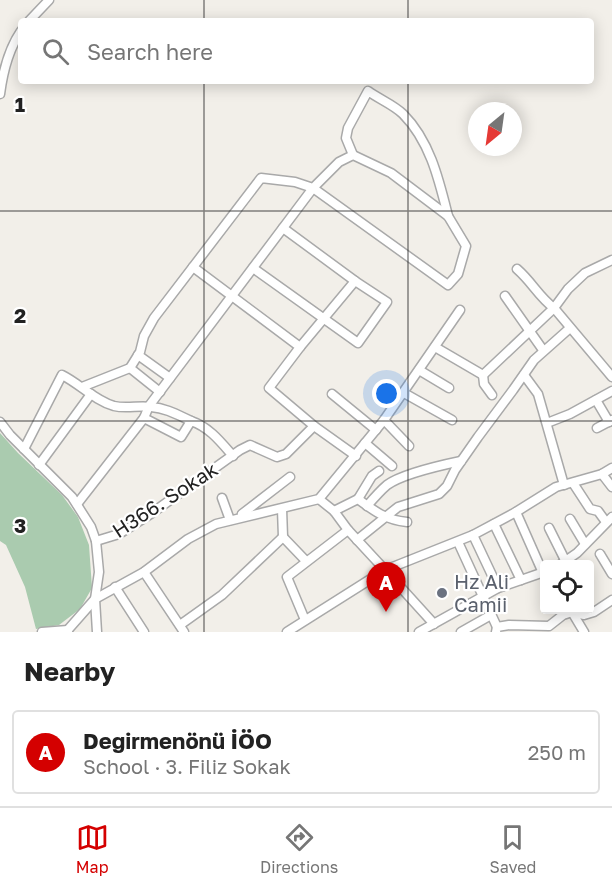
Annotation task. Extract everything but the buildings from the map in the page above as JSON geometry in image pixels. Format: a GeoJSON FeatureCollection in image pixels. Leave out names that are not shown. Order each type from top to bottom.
{"type":"FeatureCollection","features":[{"type":"Feature","properties":{"kind":"street"},"geometry":{"type":"LineString","coordinates":[[32,18],[49,0]]}},
{"type":"Feature","properties":{"kind":"street"},"geometry":{"type":"LineString","coordinates":[[0,94],[4,68],[18,36]]}},
{"type":"Feature","properties":{"kind":"street"},"geometry":{"type":"LineString","coordinates":[[82,387],[130,368],[154,318],[261,178],[295,182],[313,188],[448,285],[458,274],[466,246],[448,216],[438,178],[423,139],[402,113],[368,91],[348,128],[346,138],[353,155],[391,173],[448,216]]}},
{"type":"Feature","properties":{"kind":"street"},"geometry":{"type":"LineString","coordinates":[[77,504],[144,418],[149,406],[313,188],[339,162],[353,155]]}},
{"type":"Feature","properties":{"kind":"street"},"geometry":{"type":"LineString","coordinates":[[253,268],[358,343],[387,302],[283,228]]}},
{"type":"Feature","properties":{"kind":"street"},"geometry":{"type":"LineString","coordinates":[[483,375],[554,308],[568,289],[585,273],[612,260]]}},
{"type":"Feature","properties":{"kind":"street"},"geometry":{"type":"LineString","coordinates":[[193,267],[300,347]]}},
{"type":"Feature","properties":{"kind":"street"},"geometry":{"type":"LineString","coordinates":[[517,269],[531,282],[543,300],[554,308],[612,377]]}},
{"type":"Feature","properties":{"kind":"street"},"geometry":{"type":"LineString","coordinates":[[355,281],[269,388],[314,426],[356,456]]}},
{"type":"Feature","properties":{"kind":"street"},"geometry":{"type":"LineString","coordinates":[[505,296],[543,350]]}},
{"type":"Feature","properties":{"kind":"street"},"geometry":{"type":"LineString","coordinates":[[42,632],[67,631],[95,599],[144,572],[189,539],[216,524],[319,499],[384,420],[460,310]]}},
{"type":"Feature","properties":{"kind":"street"},"geometry":{"type":"LineString","coordinates":[[357,540],[398,507],[439,494],[447,486],[461,461],[543,350],[570,328]]}},
{"type":"Feature","properties":{"kind":"street"},"geometry":{"type":"LineString","coordinates":[[435,347],[483,375]]}},
{"type":"Feature","properties":{"kind":"street"},"geometry":{"type":"LineString","coordinates":[[138,355],[170,378]]}},
{"type":"Feature","properties":{"kind":"street"},"geometry":{"type":"LineString","coordinates":[[130,368],[160,392]]}},
{"type":"Feature","properties":{"kind":"street"},"geometry":{"type":"LineString","coordinates":[[419,370],[449,388]]}},
{"type":"Feature","properties":{"kind":"street"},"geometry":{"type":"LineString","coordinates":[[24,449],[62,375],[111,405],[124,408],[149,406],[164,409],[191,421],[209,430],[232,456]]}},
{"type":"Feature","properties":{"kind":"street"},"geometry":{"type":"LineString","coordinates":[[483,375],[484,384],[492,395]]}},
{"type":"Feature","properties":{"kind":"street"},"geometry":{"type":"LineString","coordinates":[[524,375],[538,394],[564,485]]}},
{"type":"Feature","properties":{"kind":"street"},"geometry":{"type":"LineString","coordinates":[[547,423],[570,414],[612,391]]}},
{"type":"Feature","properties":{"kind":"street"},"geometry":{"type":"LineString","coordinates":[[404,393],[452,420]]}},
{"type":"Feature","properties":{"kind":"street"},"geometry":{"type":"LineString","coordinates":[[39,465],[91,394]]}},
{"type":"Feature","properties":{"kind":"street"},"geometry":{"type":"LineString","coordinates":[[332,394],[376,429]]}},
{"type":"Feature","properties":{"kind":"street"},"geometry":{"type":"LineString","coordinates":[[596,400],[610,421],[597,428]]}},
{"type":"Feature","properties":{"kind":"street"},"geometry":{"type":"LineString","coordinates":[[144,418],[181,437],[191,421]]}},
{"type":"Feature","properties":{"kind":"street"},"geometry":{"type":"LineString","coordinates":[[384,420],[409,446]]}},
{"type":"Feature","properties":{"kind":"street"},"geometry":{"type":"LineString","coordinates":[[0,422],[77,504],[91,527],[96,541],[99,572],[95,599],[96,631]]}},
{"type":"Feature","properties":{"kind":"street","name":"H366. Sokak"},"geometry":{"type":"LineString","coordinates":[[96,541],[119,534],[250,445],[277,457],[286,454],[314,426]]}},
{"type":"Feature","properties":{"kind":"street"},"geometry":{"type":"LineString","coordinates":[[365,443],[392,466]]}},
{"type":"Feature","properties":{"kind":"street"},"geometry":{"type":"LineString","coordinates":[[367,506],[387,485],[399,479],[461,461]]}},
{"type":"Feature","properties":{"kind":"street"},"geometry":{"type":"LineString","coordinates":[[287,632],[385,570],[474,535],[516,512],[549,490],[602,474],[612,468]]}},
{"type":"Feature","properties":{"kind":"street"},"geometry":{"type":"LineString","coordinates":[[334,511],[358,499],[372,477],[379,471]]}},
{"type":"Feature","properties":{"kind":"street"},"geometry":{"type":"LineString","coordinates":[[602,474],[612,487]]}},
{"type":"Feature","properties":{"kind":"street"},"geometry":{"type":"LineString","coordinates":[[233,519],[290,477]]}},
{"type":"Feature","properties":{"kind":"street"},"geometry":{"type":"LineString","coordinates":[[566,560],[610,520],[598,511],[590,509],[573,483]]}},
{"type":"Feature","properties":{"kind":"street"},"geometry":{"type":"LineString","coordinates":[[222,498],[233,519]]}},
{"type":"Feature","properties":{"kind":"street"},"geometry":{"type":"LineString","coordinates":[[319,499],[334,511],[348,530],[434,624]]}},
{"type":"Feature","properties":{"kind":"street"},"geometry":{"type":"LineString","coordinates":[[358,499],[392,521],[406,522]]}},
{"type":"Feature","properties":{"kind":"street"},"geometry":{"type":"LineString","coordinates":[[282,509],[283,537],[306,561]]}},
{"type":"Feature","properties":{"kind":"street"},"geometry":{"type":"LineString","coordinates":[[516,512],[540,563]]}},
{"type":"Feature","properties":{"kind":"street"},"geometry":{"type":"LineString","coordinates":[[570,519],[585,544]]}},
{"type":"Feature","properties":{"kind":"street"},"geometry":{"type":"LineString","coordinates":[[494,524],[521,580]]}},
{"type":"Feature","properties":{"kind":"street"},"geometry":{"type":"LineString","coordinates":[[549,528],[562,560]]}},
{"type":"Feature","properties":{"kind":"street"},"geometry":{"type":"LineString","coordinates":[[305,620],[287,577],[348,530]]}},
{"type":"Feature","properties":{"kind":"street"},"geometry":{"type":"LineString","coordinates":[[474,535],[498,588]]}},
{"type":"Feature","properties":{"kind":"street"},"geometry":{"type":"LineString","coordinates":[[144,572],[182,629],[222,595],[283,537]]}},
{"type":"Feature","properties":{"kind":"street"},"geometry":{"type":"LineString","coordinates":[[458,542],[497,629],[509,625],[526,629],[551,629],[566,614]]}},
{"type":"Feature","properties":{"kind":"street"},"geometry":{"type":"LineString","coordinates":[[600,554],[612,574]]}},
{"type":"Feature","properties":{"kind":"street"},"geometry":{"type":"LineString","coordinates":[[420,632],[498,588],[540,573]]}},
{"type":"Feature","properties":{"kind":"street"},"geometry":{"type":"LineString","coordinates":[[115,587],[144,632]]}},
{"type":"Feature","properties":{"kind":"street"},"geometry":{"type":"LineString","coordinates":[[594,612],[612,600]]}},
{"type":"Feature","properties":{"kind":"street"},"geometry":{"type":"LineString","coordinates":[[573,614],[584,632]]}},
{"type":"Feature","properties":{"kind":"street"},"geometry":{"type":"LineString","coordinates":[[461,632],[491,615]]}},
{"type":"Feature","properties":{"kind":"green space"},"geometry":{"type":"Polygon","coordinates":[[[0,433],[62,495],[78,517],[89,545],[92,588],[80,609],[59,625],[36,629],[25,587],[6,545],[0,541],[0,433]]]}},
{"type":"Feature","properties":{"kind":"place","name":"Hz Ali Camii"},"geometry":{"type":"Point","coordinates":[442,593]}},
{"type":"Feature","properties":{"kind":"place","name":"Değirmenönü İÖO"},"geometry":{"type":"Point","coordinates":[386,612]}}]}
